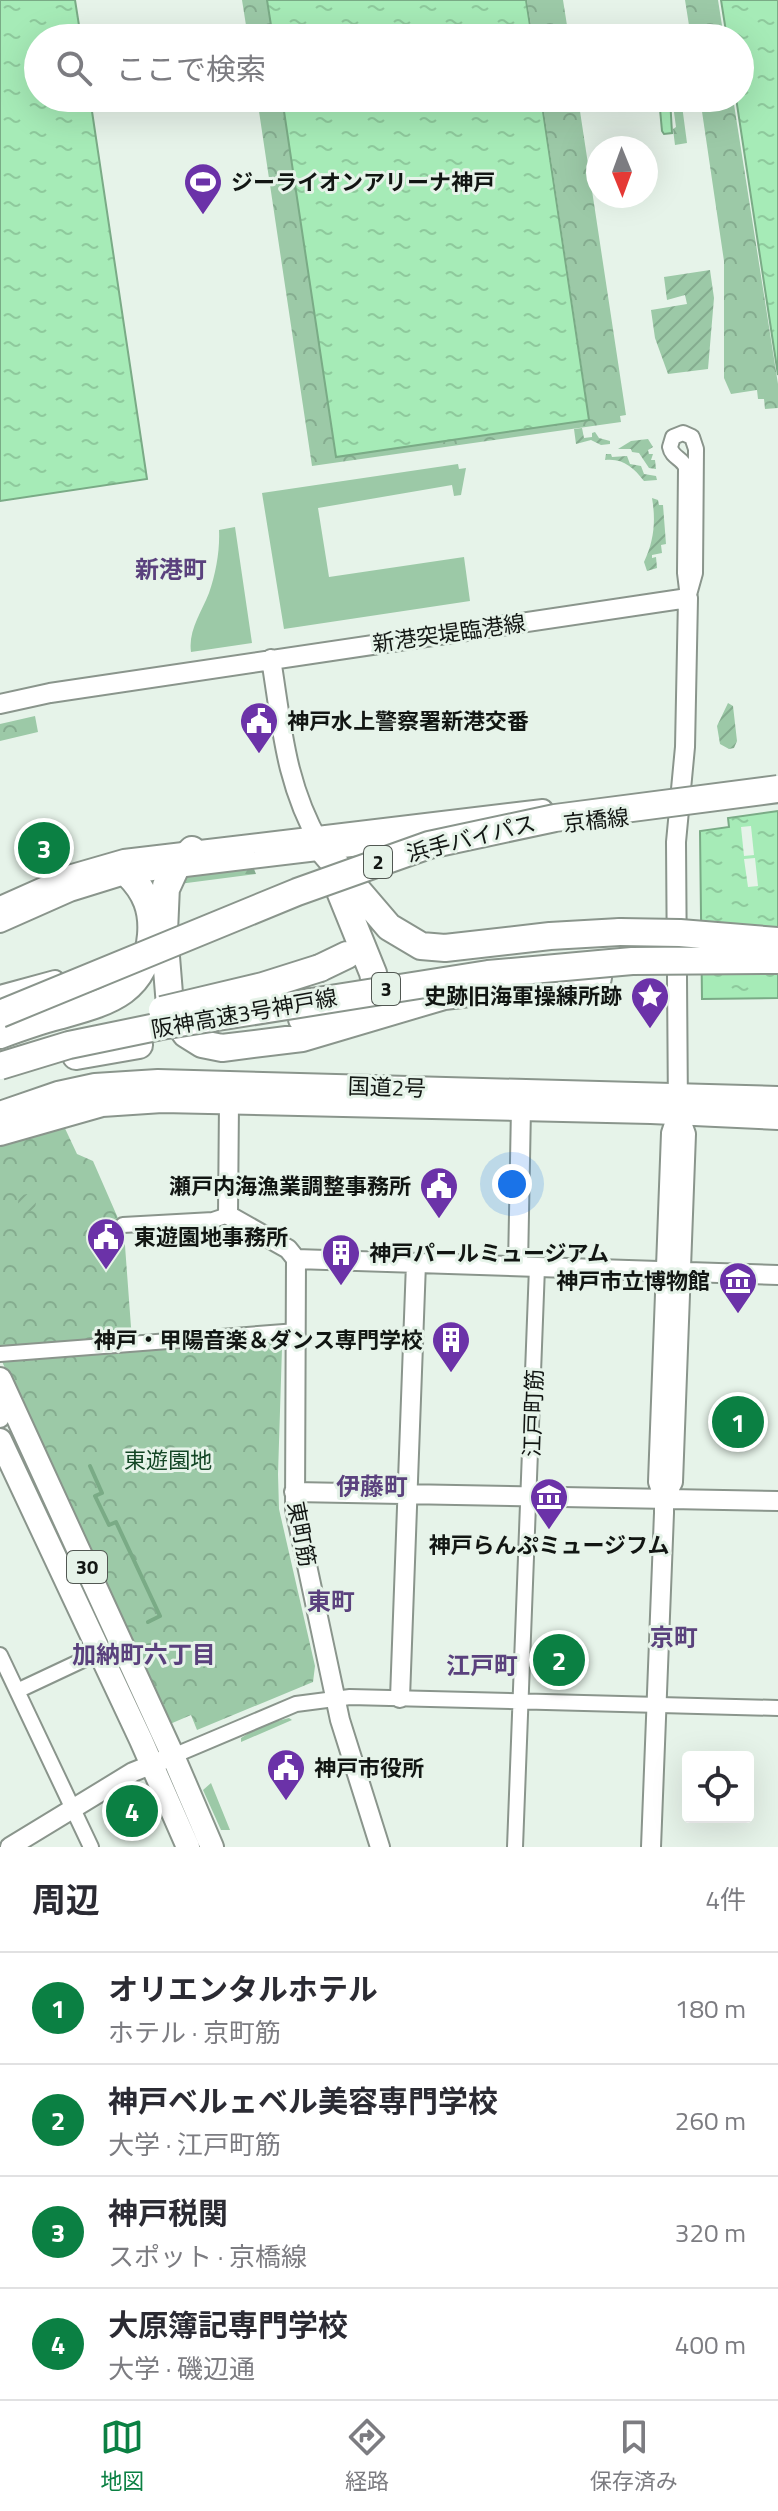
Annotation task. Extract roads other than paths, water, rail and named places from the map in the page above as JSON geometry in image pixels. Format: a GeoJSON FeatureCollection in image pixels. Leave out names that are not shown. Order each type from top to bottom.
{"type":"FeatureCollection","features":[{"type":"Feature","properties":{"kind":"highway","name":"浜手バイパス"},"geometry":{"type":"LineString","coordinates":[[0,1008],[355,865],[428,841],[553,814],[778,786]]}},
{"type":"Feature","properties":{"kind":"highway","name":"浜手バイパス"},"geometry":{"type":"LineString","coordinates":[[0,1008],[73,983],[297,892],[429,845],[555,818],[778,786]]}},
{"type":"Feature","properties":{"kind":"highway","name":"3"},"geometry":{"type":"LineString","coordinates":[[319,843],[389,927],[421,946],[445,948],[620,932],[724,936],[778,943]]}},
{"type":"Feature","properties":{"kind":"highway","name":"3"},"geometry":{"type":"LineString","coordinates":[[0,1073],[71,1056],[302,1028],[362,1005],[371,997],[375,986],[373,973],[319,843]]}},
{"type":"Feature","properties":{"kind":"highway","name":"3"},"geometry":{"type":"LineString","coordinates":[[160,893],[170,1006],[180,1028],[194,1040],[211,1047],[222,1048],[468,992],[778,961]]}},
{"type":"Feature","properties":{"kind":"highway"},"geometry":{"type":"LineString","coordinates":[[0,1035],[96,1005],[126,990],[143,969],[160,893]]}},
{"type":"Feature","properties":{"kind":"highway","name":"阪神高速3号神戸線"},"geometry":{"type":"LineString","coordinates":[[0,1050],[65,1031],[158,1011],[432,965],[526,953],[632,946],[778,943]]}},
{"type":"Feature","properties":{"kind":"highway"},"geometry":{"type":"LineString","coordinates":[[158,1011],[277,982],[320,968],[347,955]]}},
{"type":"Feature","properties":{"kind":"highway","name":"阪神高速3号神戸線"},"geometry":{"type":"LineString","coordinates":[[0,1066],[69,1045],[161,1026],[461,977],[595,963],[778,961]]}},
{"type":"Feature","properties":{"kind":"highway","name":"国道2号"},"geometry":{"type":"LineString","coordinates":[[0,1114],[58,1094],[95,1086],[158,1082],[678,1104],[778,1117]]}},
{"type":"Feature","properties":{"kind":"highway","name":"国道2号"},"geometry":{"type":"LineString","coordinates":[[0,1133],[102,1104],[162,1100],[521,1108],[778,1099]]}},
{"type":"Feature","properties":{"kind":"main road","name":"30"},"geometry":{"type":"LineString","coordinates":[[0,1379],[212,1847]]}},
{"type":"Feature","properties":{"kind":"main road","name":"30"},"geometry":{"type":"LineString","coordinates":[[0,1440],[188,1847]]}},
{"type":"Feature","properties":{"kind":"street"},"geometry":{"type":"LineString","coordinates":[[651,1847],[664,1499],[673,1482],[674,1272],[686,1134],[678,1104],[676,842],[686,711],[686,468],[672,454],[670,447],[673,437],[683,433],[692,437],[696,449],[695,573],[688,598]]}},
{"type":"Feature","properties":{"kind":"street","name":"新港突堤臨港線"},"geometry":{"type":"LineString","coordinates":[[0,704],[50,693],[688,598]]}},
{"type":"Feature","properties":{"kind":"street"},"geometry":{"type":"LineString","coordinates":[[271,659],[290,776],[304,815],[319,843]]}},
{"type":"Feature","properties":{"kind":"street","name":"京橋線"},"geometry":{"type":"LineString","coordinates":[[0,923],[70,892],[160,893],[319,843],[680,802]]}},
{"type":"Feature","properties":{"kind":"street","name":"京橋線"},"geometry":{"type":"LineString","coordinates":[[0,906],[72,874],[111,862],[160,893]]}},
{"type":"Feature","properties":{"kind":"street"},"geometry":{"type":"LineString","coordinates":[[0,995],[118,960]]}},
{"type":"Feature","properties":{"kind":"street"},"geometry":{"type":"LineString","coordinates":[[228,1215],[229,1102]]}},
{"type":"Feature","properties":{"kind":"street","name":"江戸町筋"},"geometry":{"type":"LineString","coordinates":[[515,1847],[531,1496],[528,1266],[521,1108]]}},
{"type":"Feature","properties":{"kind":"street"},"geometry":{"type":"LineString","coordinates":[[123,1225],[213,1220],[228,1215],[288,1249],[296,1259],[778,1275]]}},
{"type":"Feature","properties":{"kind":"street","name":"東町筋"},"geometry":{"type":"LineString","coordinates":[[296,1259],[295,1509],[335,1699],[380,1847]]}},
{"type":"Feature","properties":{"kind":"street"},"geometry":{"type":"LineString","coordinates":[[400,1698],[416,1263]]}},
{"type":"Feature","properties":{"kind":"street"},"geometry":{"type":"LineString","coordinates":[[0,1354],[297,1331]]}},
{"type":"Feature","properties":{"kind":"street"},"geometry":{"type":"LineString","coordinates":[[0,1404],[0,1418]]}},
{"type":"Feature","properties":{"kind":"street"},"geometry":{"type":"LineString","coordinates":[[294,1492],[778,1501]]}},
{"type":"Feature","properties":{"kind":"street"},"geometry":{"type":"LineString","coordinates":[[17,1691],[100,1652]]}},
{"type":"Feature","properties":{"kind":"street"},"geometry":{"type":"LineString","coordinates":[[0,1655],[91,1847]]}},
{"type":"Feature","properties":{"kind":"street"},"geometry":{"type":"LineString","coordinates":[[10,1847],[133,1772],[296,1704],[335,1699],[400,1698],[778,1708]]}},
{"type":"Feature","properties":{"kind":"water"},"geometry":{"type":"Polygon","coordinates":[[[0,0],[75,0],[79,24],[24,24],[24,112],[92,112],[147,479],[0,501],[0,0]]]}},
{"type":"Feature","properties":{"kind":"water"},"geometry":{"type":"Polygon","coordinates":[[[267,0],[526,0],[530,24],[271,24],[267,0]]]}},
{"type":"Feature","properties":{"kind":"water"},"geometry":{"type":"Polygon","coordinates":[[[721,0],[778,0],[778,375],[738,112],[754,112],[754,24],[725,24],[721,0]]]}},
{"type":"Feature","properties":{"kind":"water"},"geometry":{"type":"Polygon","coordinates":[[[284,112],[543,112],[589,420],[336,457],[284,112]]]}},
{"type":"Feature","properties":{"kind":"water"},"geometry":{"type":"Polygon","coordinates":[[[660,112],[671,112],[672,133],[664,134],[660,112]]]}},
{"type":"Feature","properties":{"kind":"water"},"geometry":{"type":"Polygon","coordinates":[[[778,811],[778,998],[702,999],[700,831],[729,827],[728,818],[778,811]]]}},
{"type":"Feature","properties":{"kind":"waterway"},"geometry":{"type":"LineString","coordinates":[[90,1466],[102,1493],[95,1496],[109,1525],[116,1522],[160,1616],[148,1622]]}},
{"type":"Feature","properties":{"kind":"place","name":"ジーライオンアリーナ神戸"},"geometry":{"type":"Point","coordinates":[203,216]}},
{"type":"Feature","properties":{"kind":"place","name":"神戸水上警察署新港交番"},"geometry":{"type":"Point","coordinates":[259,755]}},
{"type":"Feature","properties":{"kind":"place","name":"神戸税関"},"geometry":{"type":"Point","coordinates":[44,848]}},
{"type":"Feature","properties":{"kind":"place","name":"史跡旧海軍操練所跡"},"geometry":{"type":"Point","coordinates":[650,1030]}},
{"type":"Feature","properties":{"kind":"place","name":"瀬戸内海漁業調整事務所"},"geometry":{"type":"Point","coordinates":[439,1220]}},
{"type":"Feature","properties":{"kind":"place","name":"東遊園地事務所"},"geometry":{"type":"Point","coordinates":[106,1271]}},
{"type":"Feature","properties":{"kind":"place","name":"神戸パールミュージアム"},"geometry":{"type":"Point","coordinates":[341,1287]}},
{"type":"Feature","properties":{"kind":"place","name":"神戸市立博物館"},"geometry":{"type":"Point","coordinates":[738,1315]}},
{"type":"Feature","properties":{"kind":"place","name":"神戸・甲陽音楽＆ダンス専門学校"},"geometry":{"type":"Point","coordinates":[451,1374]}},
{"type":"Feature","properties":{"kind":"place","name":"オリエンタルホテル"},"geometry":{"type":"Point","coordinates":[738,1422]}},
{"type":"Feature","properties":{"kind":"place","name":"神戸らんぷミュージフム"},"geometry":{"type":"Point","coordinates":[549,1531]}},
{"type":"Feature","properties":{"kind":"place","name":"神戸ベルェベル美容専門学校"},"geometry":{"type":"Point","coordinates":[559,1660]}},
{"type":"Feature","properties":{"kind":"place","name":"神戸市役所"},"geometry":{"type":"Point","coordinates":[286,1802]}},
{"type":"Feature","properties":{"kind":"place","name":"大原簿記専門学校"},"geometry":{"type":"Point","coordinates":[132,1811]}},
{"type":"Feature","properties":{"kind":"district","name":"新港町"},"geometry":{"type":"Point","coordinates":[171,570]}},
{"type":"Feature","properties":{"kind":"district","name":"伊藤町"},"geometry":{"type":"Point","coordinates":[372,1487]}},
{"type":"Feature","properties":{"kind":"district","name":"東町"},"geometry":{"type":"Point","coordinates":[331,1602]}},
{"type":"Feature","properties":{"kind":"district","name":"京町"},"geometry":{"type":"Point","coordinates":[674,1638]}},
{"type":"Feature","properties":{"kind":"district","name":"加納町六丁目"},"geometry":{"type":"Point","coordinates":[144,1655]}},
{"type":"Feature","properties":{"kind":"district","name":"江戸町"},"geometry":{"type":"Point","coordinates":[482,1666]}},
{"type":"Feature","properties":{"kind":"park label","name":"東遊園地"},"geometry":{"type":"Point","coordinates":[168,1460]}}]}
